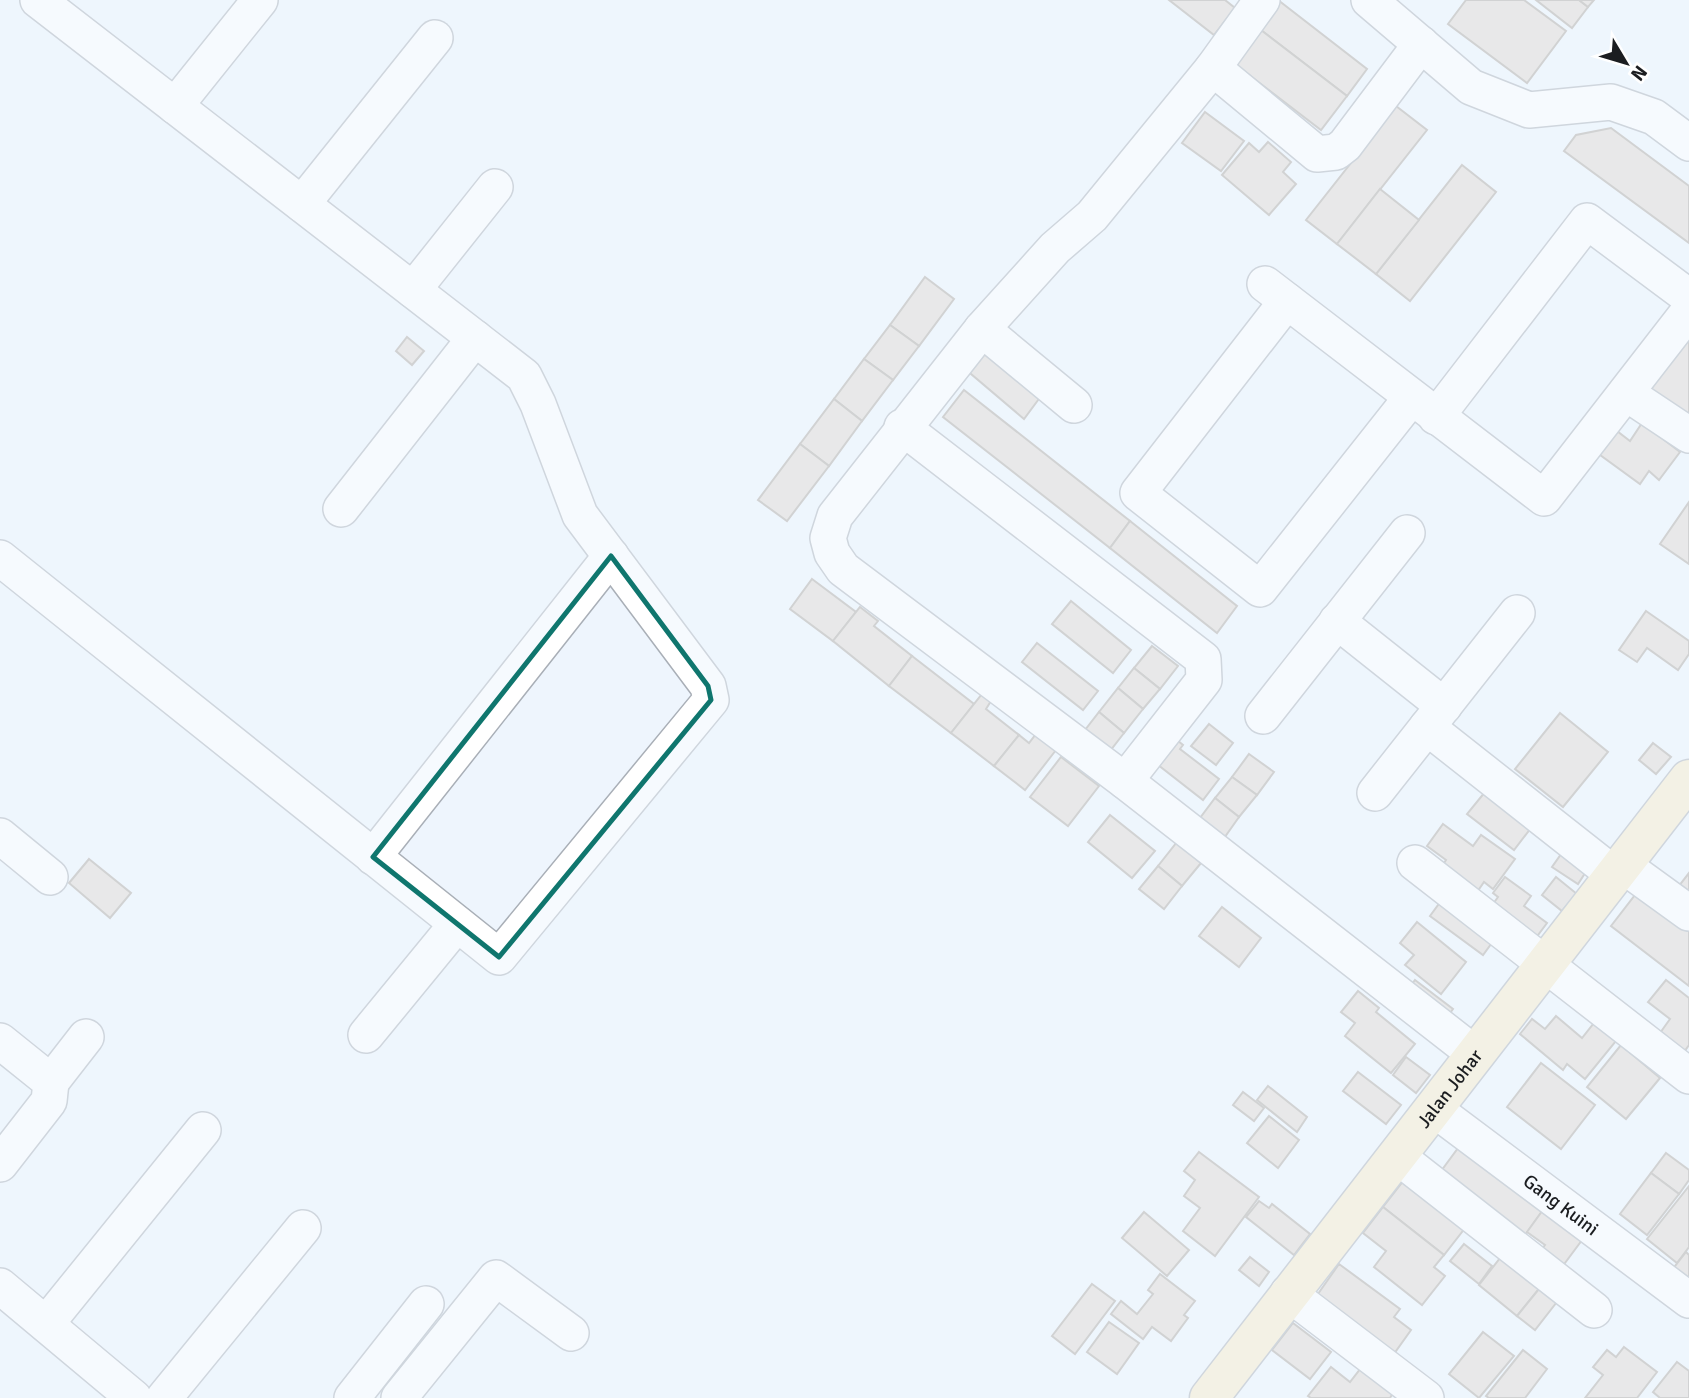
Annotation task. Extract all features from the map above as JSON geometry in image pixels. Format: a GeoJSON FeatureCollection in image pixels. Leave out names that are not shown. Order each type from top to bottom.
{"type":"FeatureCollection","features":[{"type":"Feature","properties":{"kind":"street"},"geometry":{"type":"LineString","coordinates":[[0,558],[499,957],[711,700],[708,686],[580,515],[538,404],[524,376],[175,106],[78,12],[38,0]]}},
{"type":"Feature","properties":{"kind":"street"},"geometry":{"type":"LineString","coordinates":[[175,106],[260,0]]}},
{"type":"Feature","properties":{"kind":"street"},"geometry":{"type":"LineString","coordinates":[[1262,0],[1213,68],[1092,216],[1055,247],[982,329],[902,427],[835,516],[828,538],[831,553],[843,569],[1125,781],[1475,1054]]}},
{"type":"Feature","properties":{"kind":"street"},"geometry":{"type":"LineString","coordinates":[[1369,0],[1471,86],[1529,110],[1611,102],[1654,117],[1687,137]]}},
{"type":"Feature","properties":{"kind":"street"},"geometry":{"type":"LineString","coordinates":[[302,204],[435,38]]}},
{"type":"Feature","properties":{"kind":"street"},"geometry":{"type":"LineString","coordinates":[[1213,68],[1317,154],[1328,153],[1345,145],[1353,136],[1421,44]]}},
{"type":"Feature","properties":{"kind":"street"},"geometry":{"type":"LineString","coordinates":[[413,290],[495,187]]}},
{"type":"Feature","properties":{"kind":"street"},"geometry":{"type":"LineString","coordinates":[[1689,297],[1587,222],[1424,407],[1260,589],[1138,493],[1276,293],[1424,407],[1544,498],[1689,311]]}},
{"type":"Feature","properties":{"kind":"street"},"geometry":{"type":"LineString","coordinates":[[982,329],[1074,405]]}},
{"type":"Feature","properties":{"kind":"street"},"geometry":{"type":"LineString","coordinates":[[341,509],[475,338]]}},
{"type":"Feature","properties":{"kind":"street"},"geometry":{"type":"LineString","coordinates":[[1626,393],[1689,435]]}},
{"type":"Feature","properties":{"kind":"street"},"geometry":{"type":"LineString","coordinates":[[902,427],[1203,659],[1204,680],[1125,781]]}},
{"type":"Feature","properties":{"kind":"street"},"geometry":{"type":"LineString","coordinates":[[1263,716],[1407,533]]}},
{"type":"Feature","properties":{"kind":"street"},"geometry":{"type":"LineString","coordinates":[[373,857],[611,556]]}},
{"type":"Feature","properties":{"kind":"street"},"geometry":{"type":"LineString","coordinates":[[1375,793],[1517,613]]}},
{"type":"Feature","properties":{"kind":"street"},"geometry":{"type":"LineString","coordinates":[[1337,621],[1436,716],[1620,871],[1689,913]]}},
{"type":"Feature","properties":{"kind":"street","name":"Jalan Johar"},"geometry":{"type":"LineString","coordinates":[[1209,1398],[1689,779]]}},
{"type":"Feature","properties":{"kind":"street"},"geometry":{"type":"LineString","coordinates":[[0,836],[50,877]]}},
{"type":"Feature","properties":{"kind":"street"},"geometry":{"type":"LineString","coordinates":[[1415,863],[1689,1076]]}},
{"type":"Feature","properties":{"kind":"street"},"geometry":{"type":"LineString","coordinates":[[366,1035],[457,924]]}},
{"type":"Feature","properties":{"kind":"street"},"geometry":{"type":"LineString","coordinates":[[0,1164],[49,1101],[51,1083],[86,1037]]}},
{"type":"Feature","properties":{"kind":"street"},"geometry":{"type":"LineString","coordinates":[[0,1041],[51,1083]]}},
{"type":"Feature","properties":{"kind":"street","name":"Gang Kuini"},"geometry":{"type":"LineString","coordinates":[[1434,1109],[1689,1300]]}},
{"type":"Feature","properties":{"kind":"street"},"geometry":{"type":"LineString","coordinates":[[46,1324],[203,1130]]}},
{"type":"Feature","properties":{"kind":"street"},"geometry":{"type":"LineString","coordinates":[[1397,1156],[1594,1310]]}},
{"type":"Feature","properties":{"kind":"street"},"geometry":{"type":"LineString","coordinates":[[164,1398],[303,1228]]}},
{"type":"Feature","properties":{"kind":"street"},"geometry":{"type":"LineString","coordinates":[[400,1398],[496,1278],[571,1333]]}},
{"type":"Feature","properties":{"kind":"street"},"geometry":{"type":"LineString","coordinates":[[0,1286],[134,1398]]}},
{"type":"Feature","properties":{"kind":"street"},"geometry":{"type":"LineString","coordinates":[[1288,1293],[1426,1398]]}},
{"type":"Feature","properties":{"kind":"street"},"geometry":{"type":"LineString","coordinates":[[363,1394],[426,1304]]}},
{"type":"Feature","properties":{"kind":"highlighted area"},"geometry":{"type":"Polygon","coordinates":[[[611,556],[708,686],[711,700],[499,957],[373,857],[611,556]]]}},
{"type":"Feature","properties":{"kind":"building"},"geometry":{"type":"Polygon","coordinates":[[[1169,0],[1225,0],[1235,8],[1214,35],[1169,0]]]}},
{"type":"Feature","properties":{"kind":"building"},"geometry":{"type":"Polygon","coordinates":[[[1278,0],[1367,69],[1347,96],[1257,27],[1278,0]]]}},
{"type":"Feature","properties":{"kind":"building"},"geometry":{"type":"Polygon","coordinates":[[[1466,0],[1524,0],[1566,31],[1527,83],[1448,24],[1466,0]]]}},
{"type":"Feature","properties":{"kind":"building"},"geometry":{"type":"Polygon","coordinates":[[[1536,0],[1579,0],[1588,7],[1572,28],[1536,0]]]}},
{"type":"Feature","properties":{"kind":"building"},"geometry":{"type":"Polygon","coordinates":[[[1579,0],[1594,0],[1588,7],[1579,0]]]}},
{"type":"Feature","properties":{"kind":"building"},"geometry":{"type":"Polygon","coordinates":[[[1257,27],[1347,96],[1321,130],[1231,61],[1257,27]]]}},
{"type":"Feature","properties":{"kind":"building"},"geometry":{"type":"Polygon","coordinates":[[[1396,106],[1427,130],[1337,244],[1306,220],[1396,106]]]}},
{"type":"Feature","properties":{"kind":"building"},"geometry":{"type":"Polygon","coordinates":[[[1205,112],[1244,141],[1221,171],[1182,143],[1205,112]]]}},
{"type":"Feature","properties":{"kind":"building"},"geometry":{"type":"Polygon","coordinates":[[[1611,128],[1689,186],[1689,243],[1564,151],[1576,135],[1611,128]]]}},
{"type":"Feature","properties":{"kind":"building"},"geometry":{"type":"Polygon","coordinates":[[[1268,142],[1291,162],[1283,172],[1296,184],[1269,215],[1222,175],[1249,143],[1259,152],[1268,142]]]}},
{"type":"Feature","properties":{"kind":"building"},"geometry":{"type":"Polygon","coordinates":[[[1462,165],[1496,192],[1410,301],[1376,274],[1462,165]]]}},
{"type":"Feature","properties":{"kind":"building"},"geometry":{"type":"Polygon","coordinates":[[[1380,189],[1419,220],[1376,274],[1337,244],[1380,189]]]}},
{"type":"Feature","properties":{"kind":"building"},"geometry":{"type":"Polygon","coordinates":[[[925,277],[954,299],[919,346],[890,325],[925,277]]]}},
{"type":"Feature","properties":{"kind":"building"},"geometry":{"type":"Polygon","coordinates":[[[890,325],[919,346],[893,380],[864,359],[890,325]]]}},
{"type":"Feature","properties":{"kind":"building"},"geometry":{"type":"Polygon","coordinates":[[[407,337],[424,351],[412,365],[396,351],[407,337]]]}},
{"type":"Feature","properties":{"kind":"building"},"geometry":{"type":"Polygon","coordinates":[[[1684,337],[1689,341],[1689,422],[1646,391],[1684,337]]]}},
{"type":"Feature","properties":{"kind":"building"},"geometry":{"type":"Polygon","coordinates":[[[983,343],[1044,392],[1024,419],[964,368],[983,343]]]}},
{"type":"Feature","properties":{"kind":"building"},"geometry":{"type":"Polygon","coordinates":[[[864,359],[893,380],[862,421],[834,399],[864,359]]]}},
{"type":"Feature","properties":{"kind":"building"},"geometry":{"type":"Polygon","coordinates":[[[964,390],[1130,521],[1110,548],[943,417],[964,390]]]}},
{"type":"Feature","properties":{"kind":"building"},"geometry":{"type":"Polygon","coordinates":[[[834,399],[862,421],[829,466],[800,444],[834,399]]]}},
{"type":"Feature","properties":{"kind":"building"},"geometry":{"type":"Polygon","coordinates":[[[1642,423],[1680,452],[1659,480],[1649,471],[1640,484],[1596,452],[1613,428],[1630,441],[1642,423]]]}},
{"type":"Feature","properties":{"kind":"building"},"geometry":{"type":"Polygon","coordinates":[[[800,444],[829,466],[787,521],[758,500],[800,444]]]}},
{"type":"Feature","properties":{"kind":"building"},"geometry":{"type":"Polygon","coordinates":[[[1689,502],[1689,564],[1660,544],[1689,502]]]}},
{"type":"Feature","properties":{"kind":"building"},"geometry":{"type":"Polygon","coordinates":[[[1130,521],[1237,606],[1217,633],[1110,548],[1130,521]]]}},
{"type":"Feature","properties":{"kind":"building"},"geometry":{"type":"Polygon","coordinates":[[[812,579],[856,612],[833,641],[790,609],[812,579]]]}},
{"type":"Feature","properties":{"kind":"building"},"geometry":{"type":"Polygon","coordinates":[[[1071,601],[1131,650],[1113,673],[1052,624],[1071,601]]]}},
{"type":"Feature","properties":{"kind":"building"},"geometry":{"type":"Polygon","coordinates":[[[860,607],[878,621],[874,626],[912,656],[889,686],[833,641],[860,607]]]}},
{"type":"Feature","properties":{"kind":"building"},"geometry":{"type":"Polygon","coordinates":[[[1646,611],[1689,641],[1689,654],[1678,670],[1647,648],[1637,662],[1619,650],[1646,611]]]}},
{"type":"Feature","properties":{"kind":"building"},"geometry":{"type":"Polygon","coordinates":[[[1037,643],[1098,691],[1083,710],[1022,662],[1037,643]]]}},
{"type":"Feature","properties":{"kind":"building"},"geometry":{"type":"Polygon","coordinates":[[[1152,646],[1178,666],[1160,689],[1134,668],[1152,646]]]}},
{"type":"Feature","properties":{"kind":"building"},"geometry":{"type":"Polygon","coordinates":[[[912,656],[974,704],[951,733],[889,686],[912,656]]]}},
{"type":"Feature","properties":{"kind":"building"},"geometry":{"type":"Polygon","coordinates":[[[1134,668],[1160,689],[1143,709],[1118,688],[1134,668]]]}},
{"type":"Feature","properties":{"kind":"building"},"geometry":{"type":"Polygon","coordinates":[[[1118,688],[1143,709],[1124,733],[1099,712],[1118,688]]]}},
{"type":"Feature","properties":{"kind":"building"},"geometry":{"type":"Polygon","coordinates":[[[982,694],[991,701],[986,709],[1019,735],[994,766],[951,733],[982,694]]]}},
{"type":"Feature","properties":{"kind":"building"},"geometry":{"type":"Polygon","coordinates":[[[1099,712],[1124,733],[1110,751],[1085,730],[1099,712]]]}},
{"type":"Feature","properties":{"kind":"building"},"geometry":{"type":"Polygon","coordinates":[[[1560,713],[1608,752],[1563,807],[1515,769],[1560,713]]]}},
{"type":"Feature","properties":{"kind":"building"},"geometry":{"type":"Polygon","coordinates":[[[1209,724],[1233,743],[1216,765],[1191,746],[1209,724]]]}},
{"type":"Feature","properties":{"kind":"building"},"geometry":{"type":"Polygon","coordinates":[[[1036,734],[1056,750],[1025,790],[994,766],[1019,735],[1029,743],[1036,734]]]}},
{"type":"Feature","properties":{"kind":"building"},"geometry":{"type":"Polygon","coordinates":[[[1172,736],[1183,745],[1180,749],[1219,779],[1203,800],[1153,761],[1172,736]]]}},
{"type":"Feature","properties":{"kind":"building"},"geometry":{"type":"Polygon","coordinates":[[[1653,743],[1671,757],[1656,774],[1639,760],[1653,743]]]}},
{"type":"Feature","properties":{"kind":"building"},"geometry":{"type":"Polygon","coordinates":[[[1249,754],[1274,772],[1257,795],[1232,777],[1249,754]]]}},
{"type":"Feature","properties":{"kind":"building"},"geometry":{"type":"Polygon","coordinates":[[[1061,757],[1099,786],[1068,826],[1030,797],[1061,757]]]}},
{"type":"Feature","properties":{"kind":"building"},"geometry":{"type":"Polygon","coordinates":[[[1232,777],[1257,795],[1239,817],[1215,798],[1232,777]]]}},
{"type":"Feature","properties":{"kind":"building"},"geometry":{"type":"Polygon","coordinates":[[[1485,792],[1531,828],[1514,850],[1467,814],[1485,792]]]}},
{"type":"Feature","properties":{"kind":"building"},"geometry":{"type":"Polygon","coordinates":[[[1215,798],[1239,817],[1222,841],[1197,822],[1215,798]]]}},
{"type":"Feature","properties":{"kind":"building"},"geometry":{"type":"Polygon","coordinates":[[[1110,815],[1155,851],[1132,878],[1088,842],[1110,815]]]}},
{"type":"Feature","properties":{"kind":"building"},"geometry":{"type":"Polygon","coordinates":[[[1443,824],[1473,846],[1481,835],[1515,859],[1493,889],[1484,882],[1475,895],[1440,869],[1446,860],[1427,846],[1443,824]]]}},
{"type":"Feature","properties":{"kind":"building"},"geometry":{"type":"Polygon","coordinates":[[[1177,842],[1201,863],[1182,886],[1158,866],[1177,842]]]}},
{"type":"Feature","properties":{"kind":"building"},"geometry":{"type":"Polygon","coordinates":[[[1564,850],[1589,867],[1578,884],[1552,867],[1564,850]]]}},
{"type":"Feature","properties":{"kind":"building"},"geometry":{"type":"Polygon","coordinates":[[[89,859],[131,893],[110,918],[69,883],[89,859]]]}},
{"type":"Feature","properties":{"kind":"building"},"geometry":{"type":"Polygon","coordinates":[[[1158,866],[1182,886],[1164,909],[1139,889],[1158,866]]]}},
{"type":"Feature","properties":{"kind":"building"},"geometry":{"type":"Polygon","coordinates":[[[1689,873],[1689,901],[1675,891],[1689,873]]]}},
{"type":"Feature","properties":{"kind":"building"},"geometry":{"type":"Polygon","coordinates":[[[1505,877],[1531,896],[1524,906],[1547,923],[1532,943],[1488,911],[1498,897],[1493,893],[1505,877]]]}},
{"type":"Feature","properties":{"kind":"building"},"geometry":{"type":"Polygon","coordinates":[[[1556,877],[1577,894],[1562,911],[1542,895],[1556,877]]]}},
{"type":"Feature","properties":{"kind":"building"},"geometry":{"type":"Polygon","coordinates":[[[1642,886],[1689,922],[1689,986],[1611,926],[1642,886]]]}},
{"type":"Feature","properties":{"kind":"building"},"geometry":{"type":"Polygon","coordinates":[[[1441,901],[1494,940],[1483,955],[1430,916],[1441,901]]]}},
{"type":"Feature","properties":{"kind":"building"},"geometry":{"type":"Polygon","coordinates":[[[1222,907],[1261,938],[1239,967],[1199,936],[1222,907]]]}},
{"type":"Feature","properties":{"kind":"building"},"geometry":{"type":"Polygon","coordinates":[[[1417,922],[1466,962],[1441,994],[1405,965],[1414,955],[1400,943],[1417,922]]]}},
{"type":"Feature","properties":{"kind":"building"},"geometry":{"type":"Polygon","coordinates":[[[1415,980],[1453,1009],[1442,1024],[1404,995],[1415,980]]]}},
{"type":"Feature","properties":{"kind":"building"},"geometry":{"type":"Polygon","coordinates":[[[1666,980],[1689,998],[1689,1045],[1684,1052],[1660,1033],[1670,1019],[1648,1002],[1666,980]]]}},
{"type":"Feature","properties":{"kind":"building"},"geometry":{"type":"Polygon","coordinates":[[[1358,991],[1379,1008],[1376,1012],[1415,1044],[1391,1073],[1345,1036],[1355,1023],[1341,1012],[1358,991]]]}},
{"type":"Feature","properties":{"kind":"building"},"geometry":{"type":"Polygon","coordinates":[[[1556,1016],[1582,1038],[1594,1023],[1616,1041],[1585,1079],[1567,1064],[1563,1070],[1520,1034],[1532,1019],[1545,1029],[1556,1016]]]}},
{"type":"Feature","properties":{"kind":"building"},"geometry":{"type":"Polygon","coordinates":[[[1621,1045],[1660,1078],[1626,1119],[1587,1087],[1621,1045]]]}},
{"type":"Feature","properties":{"kind":"building"},"geometry":{"type":"Polygon","coordinates":[[[1406,1057],[1430,1075],[1416,1093],[1393,1075],[1406,1057]]]}},
{"type":"Feature","properties":{"kind":"building"},"geometry":{"type":"Polygon","coordinates":[[[1541,1063],[1595,1105],[1561,1149],[1507,1107],[1541,1063]]]}},
{"type":"Feature","properties":{"kind":"building"},"geometry":{"type":"Polygon","coordinates":[[[1358,1072],[1401,1105],[1386,1124],[1343,1091],[1358,1072]]]}},
{"type":"Feature","properties":{"kind":"building"},"geometry":{"type":"Polygon","coordinates":[[[1268,1086],[1307,1117],[1297,1132],[1257,1100],[1268,1086]]]}},
{"type":"Feature","properties":{"kind":"building"},"geometry":{"type":"Polygon","coordinates":[[[1243,1092],[1264,1108],[1254,1121],[1233,1105],[1243,1092]]]}},
{"type":"Feature","properties":{"kind":"building"},"geometry":{"type":"Polygon","coordinates":[[[1269,1116],[1299,1140],[1278,1168],[1247,1143],[1269,1116]]]}},
{"type":"Feature","properties":{"kind":"building"},"geometry":{"type":"Polygon","coordinates":[[[1464,1140],[1548,1203],[1518,1245],[1433,1182],[1464,1140]]]}},
{"type":"Feature","properties":{"kind":"building"},"geometry":{"type":"Polygon","coordinates":[[[1199,1152],[1259,1197],[1215,1256],[1183,1231],[1200,1208],[1184,1196],[1195,1180],[1184,1171],[1199,1152]]]}},
{"type":"Feature","properties":{"kind":"building"},"geometry":{"type":"Polygon","coordinates":[[[1666,1153],[1689,1170],[1689,1180],[1679,1194],[1651,1173],[1666,1153]]]}},
{"type":"Feature","properties":{"kind":"building"},"geometry":{"type":"Polygon","coordinates":[[[1651,1173],[1679,1194],[1647,1235],[1620,1214],[1651,1173]]]}},
{"type":"Feature","properties":{"kind":"building"},"geometry":{"type":"Polygon","coordinates":[[[1408,1175],[1469,1223],[1444,1255],[1383,1207],[1408,1175]]]}},
{"type":"Feature","properties":{"kind":"building"},"geometry":{"type":"Polygon","coordinates":[[[1689,1186],[1689,1247],[1677,1263],[1647,1239],[1689,1186]]]}},
{"type":"Feature","properties":{"kind":"building"},"geometry":{"type":"Polygon","coordinates":[[[1259,1201],[1269,1208],[1272,1204],[1310,1234],[1294,1255],[1246,1217],[1259,1201]]]}},
{"type":"Feature","properties":{"kind":"building"},"geometry":{"type":"Polygon","coordinates":[[[1548,1203],[1588,1232],[1559,1271],[1538,1254],[1545,1245],[1527,1232],[1548,1203]]]}},
{"type":"Feature","properties":{"kind":"building"},"geometry":{"type":"Polygon","coordinates":[[[1383,1207],[1444,1255],[1434,1267],[1445,1276],[1422,1305],[1374,1267],[1386,1251],[1363,1233],[1383,1207]]]}},
{"type":"Feature","properties":{"kind":"building"},"geometry":{"type":"Polygon","coordinates":[[[1144,1212],[1189,1250],[1167,1276],[1122,1238],[1144,1212]]]}},
{"type":"Feature","properties":{"kind":"building"},"geometry":{"type":"Polygon","coordinates":[[[1464,1244],[1492,1266],[1479,1284],[1450,1261],[1464,1244]]]}},
{"type":"Feature","properties":{"kind":"building"},"geometry":{"type":"Polygon","coordinates":[[[1686,1252],[1689,1255],[1689,1291],[1668,1275],[1686,1252]]]}},
{"type":"Feature","properties":{"kind":"building"},"geometry":{"type":"Polygon","coordinates":[[[1504,1253],[1543,1284],[1517,1316],[1479,1285],[1504,1253]]]}},
{"type":"Feature","properties":{"kind":"building"},"geometry":{"type":"Polygon","coordinates":[[[1250,1257],[1269,1272],[1259,1286],[1239,1270],[1250,1257]]]}},
{"type":"Feature","properties":{"kind":"building"},"geometry":{"type":"Polygon","coordinates":[[[1339,1264],[1400,1309],[1394,1317],[1411,1330],[1391,1358],[1313,1301],[1339,1264]]]}},
{"type":"Feature","properties":{"kind":"building"},"geometry":{"type":"Polygon","coordinates":[[[1160,1274],[1195,1301],[1184,1315],[1188,1318],[1171,1341],[1152,1327],[1143,1339],[1111,1314],[1121,1301],[1137,1314],[1153,1294],[1148,1290],[1160,1274]]]}},
{"type":"Feature","properties":{"kind":"building"},"geometry":{"type":"Polygon","coordinates":[[[1092,1284],[1115,1301],[1075,1354],[1052,1336],[1092,1284]]]}},
{"type":"Feature","properties":{"kind":"building"},"geometry":{"type":"Polygon","coordinates":[[[1543,1284],[1560,1298],[1535,1330],[1517,1316],[1543,1284]]]}},
{"type":"Feature","properties":{"kind":"building"},"geometry":{"type":"Polygon","coordinates":[[[1109,1322],[1139,1343],[1117,1374],[1087,1352],[1109,1322]]]}},
{"type":"Feature","properties":{"kind":"building"},"geometry":{"type":"Polygon","coordinates":[[[1293,1323],[1331,1352],[1310,1379],[1272,1350],[1293,1323]]]}},
{"type":"Feature","properties":{"kind":"building"},"geometry":{"type":"Polygon","coordinates":[[[1483,1332],[1514,1356],[1479,1398],[1449,1374],[1483,1332]]]}},
{"type":"Feature","properties":{"kind":"building"},"geometry":{"type":"Polygon","coordinates":[[[1624,1347],[1657,1372],[1637,1398],[1585,1398],[1603,1375],[1593,1367],[1607,1350],[1616,1357],[1624,1347]]]}},
{"type":"Feature","properties":{"kind":"building"},"geometry":{"type":"Polygon","coordinates":[[[1523,1350],[1547,1369],[1525,1398],[1486,1396],[1523,1350]]]}},
{"type":"Feature","properties":{"kind":"building"},"geometry":{"type":"Polygon","coordinates":[[[1677,1362],[1689,1371],[1689,1398],[1660,1398],[1653,1392],[1677,1362]]]}},
{"type":"Feature","properties":{"kind":"building"},"geometry":{"type":"Polygon","coordinates":[[[1331,1367],[1350,1382],[1361,1368],[1393,1393],[1390,1398],[1308,1396],[1331,1367]]]}}]}
